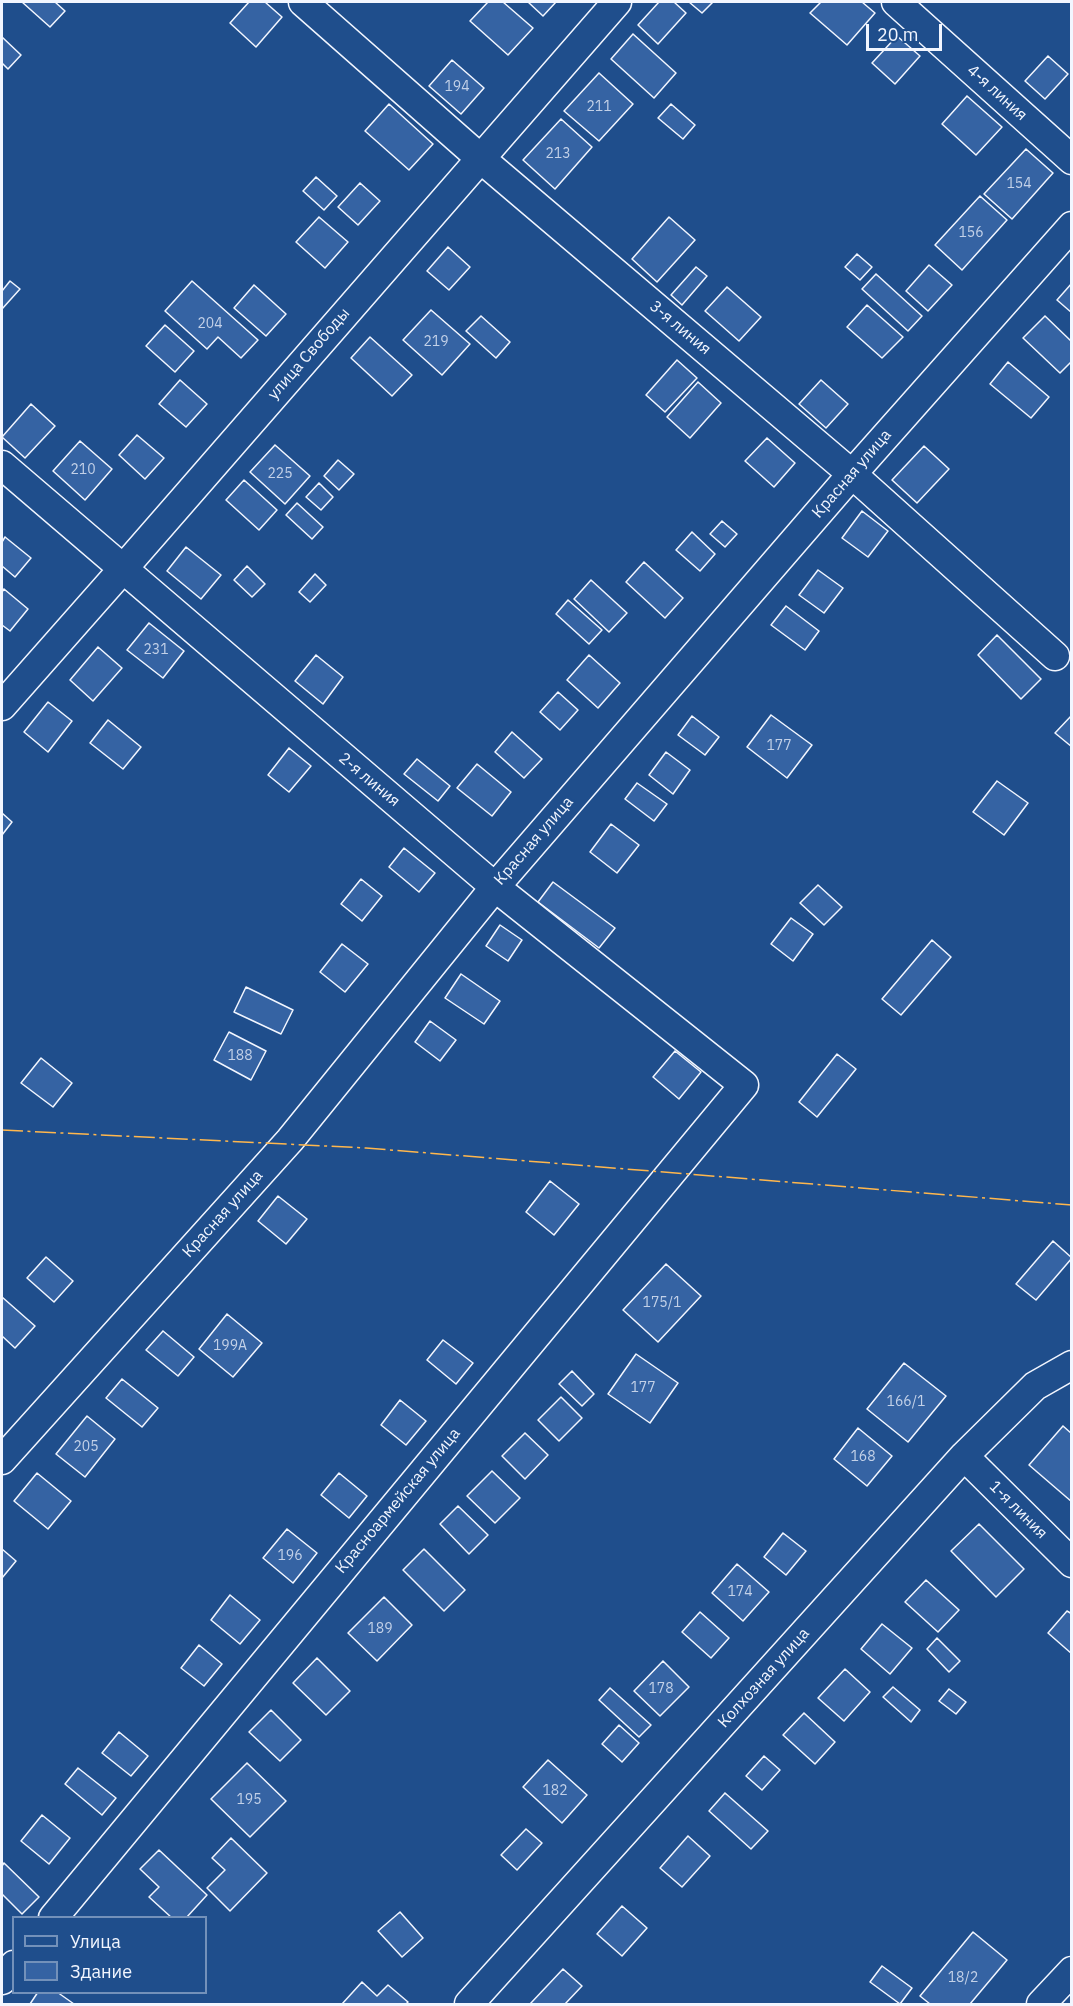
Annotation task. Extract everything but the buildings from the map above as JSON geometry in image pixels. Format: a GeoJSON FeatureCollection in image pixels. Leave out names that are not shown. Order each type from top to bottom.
{"type":"FeatureCollection","features":[{"type":"Feature","properties":{"kind":"street","name":"3-я линия"},"geometry":{"type":"LineString","coordinates":[[303,2],[480,158],[852,474],[1055,656]]}},
{"type":"Feature","properties":{"kind":"street","name":"улица Свободы"},"geometry":{"type":"LineString","coordinates":[[2,706],[617,2]]}},
{"type":"Feature","properties":{"kind":"street","name":"4-я линия"},"geometry":{"type":"LineString","coordinates":[[896,2],[1071,160]]}},
{"type":"Feature","properties":{"kind":"street","name":"Красная улица"},"geometry":{"type":"LineString","coordinates":[[2,1460],[290,1140],[495,887],[852,474],[1071,226]]}},
{"type":"Feature","properties":{"kind":"street","name":"2-я линия"},"geometry":{"type":"LineString","coordinates":[[2,465],[495,887],[744,1086]]}},
{"type":"Feature","properties":{"kind":"street","name":"Красноармейская улица"},"geometry":{"type":"LineString","coordinates":[[54,1916],[744,1086]]}},
{"type":"Feature","properties":{"kind":"street","name":"Колхозная улица"},"geometry":{"type":"LineString","coordinates":[[469,2004],[964,1456],[1035,1386],[1071,1365]]}},
{"type":"Feature","properties":{"kind":"street","name":"1-я линия"},"geometry":{"type":"LineString","coordinates":[[964,1456],[1071,1563]]}},
{"type":"Feature","properties":{"kind":"street"},"geometry":{"type":"LineString","coordinates":[[2,1980],[12,1968]]}},
{"type":"Feature","properties":{"kind":"street"},"geometry":{"type":"LineString","coordinates":[[1041,2004],[1071,1971]]}},
{"type":"Feature","properties":{"kind":"power"},"geometry":{"type":"LineString","coordinates":[[2,1130],[366,1148],[1072,1205]]}}]}
